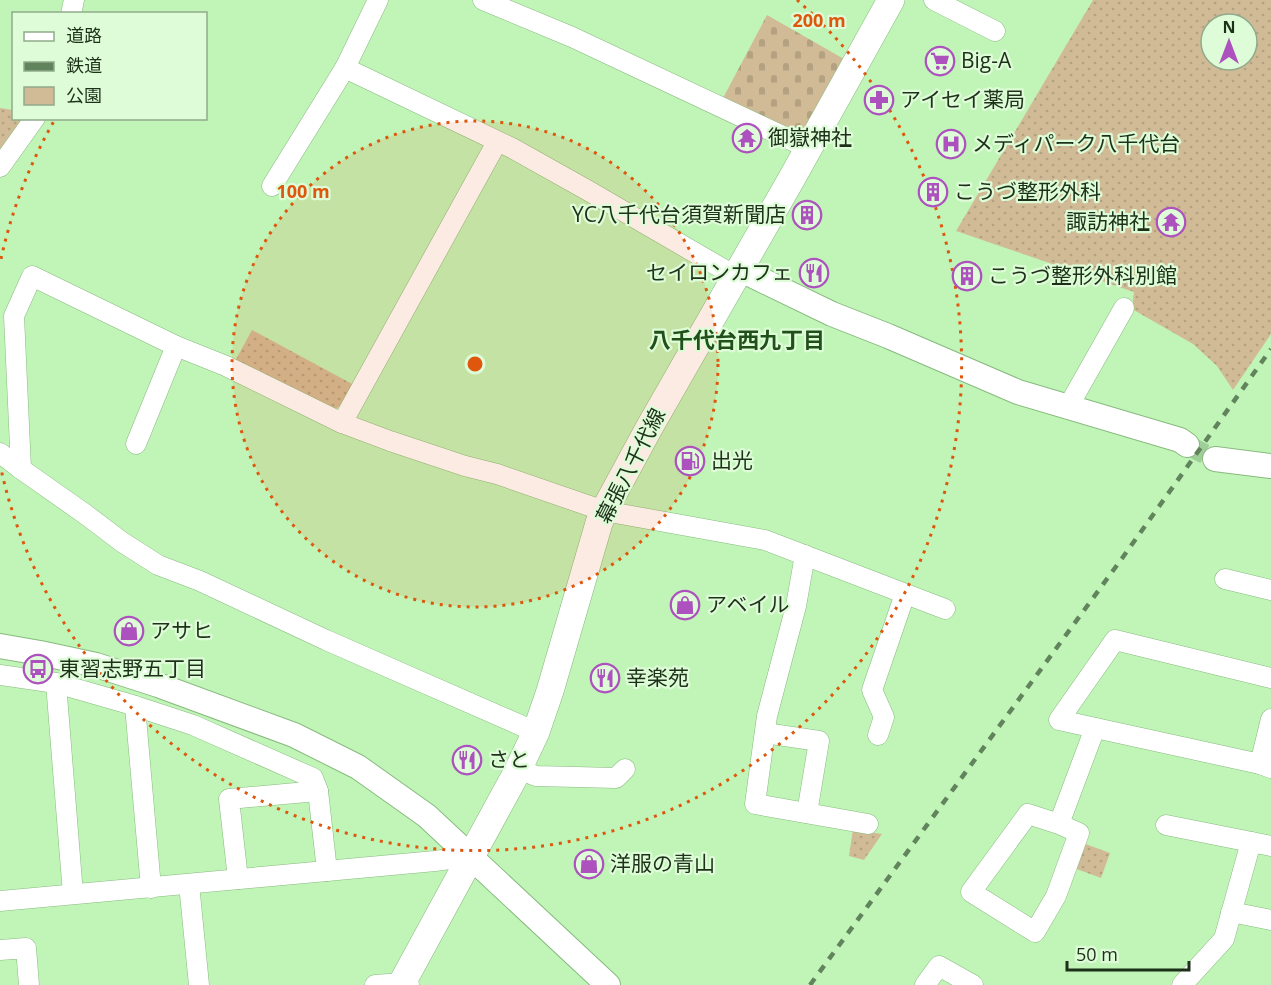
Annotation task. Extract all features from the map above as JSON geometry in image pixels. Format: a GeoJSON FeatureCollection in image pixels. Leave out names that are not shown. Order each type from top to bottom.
{"type":"FeatureCollection","features":[{"type":"Feature","properties":{"kind":"main road","name":"幕張八千代線"},"geometry":{"type":"LineString","coordinates":[[404,984],[536,732],[604,511],[891,0]]}},
{"type":"Feature","properties":{"kind":"street"},"geometry":{"type":"LineString","coordinates":[[272,186],[345,68],[378,0]]}},
{"type":"Feature","properties":{"kind":"street"},"geometry":{"type":"LineString","coordinates":[[483,0],[572,36],[808,148]]}},
{"type":"Feature","properties":{"kind":"street"},"geometry":{"type":"LineString","coordinates":[[934,0],[995,31]]}},
{"type":"Feature","properties":{"kind":"street"},"geometry":{"type":"LineString","coordinates":[[345,68],[512,148],[737,273],[1018,392],[1180,440],[1187,445]]}},
{"type":"Feature","properties":{"kind":"street"},"geometry":{"type":"LineString","coordinates":[[0,167],[34,120]]}},
{"type":"Feature","properties":{"kind":"street"},"geometry":{"type":"LineString","coordinates":[[342,423],[498,142]]}},
{"type":"Feature","properties":{"kind":"street"},"geometry":{"type":"LineString","coordinates":[[21,469],[14,316],[32,276],[176,346],[226,366],[342,423],[401,445],[498,474],[604,511],[765,540],[945,609]]}},
{"type":"Feature","properties":{"kind":"street"},"geometry":{"type":"LineString","coordinates":[[1068,407],[1124,308]]}},
{"type":"Feature","properties":{"kind":"street"},"geometry":{"type":"LineString","coordinates":[[136,444],[176,346]]}},
{"type":"Feature","properties":{"kind":"street"},"geometry":{"type":"LineString","coordinates":[[0,453],[122,542],[158,565],[200,581],[326,640],[536,732]]}},
{"type":"Feature","properties":{"kind":"street"},"geometry":{"type":"LineString","coordinates":[[1215,459],[1271,466]]}},
{"type":"Feature","properties":{"kind":"street"},"geometry":{"type":"LineString","coordinates":[[805,555],[796,606],[767,716],[755,804],[868,824]]}},
{"type":"Feature","properties":{"kind":"street"},"geometry":{"type":"LineString","coordinates":[[1225,579],[1271,590]]}},
{"type":"Feature","properties":{"kind":"street"},"geometry":{"type":"LineString","coordinates":[[878,735],[884,717],[872,690],[905,594]]}},
{"type":"Feature","properties":{"kind":"street"},"geometry":{"type":"LineString","coordinates":[[1271,678],[1115,640],[1059,720],[1266,766],[1271,718]]}},
{"type":"Feature","properties":{"kind":"street"},"geometry":{"type":"LineString","coordinates":[[0,645],[96,665],[214,704],[294,735],[358,767],[427,816],[608,985]]}},
{"type":"Feature","properties":{"kind":"street"},"geometry":{"type":"LineString","coordinates":[[0,675],[56,683],[193,725],[313,778],[318,791],[327,871]]}},
{"type":"Feature","properties":{"kind":"street"},"geometry":{"type":"LineString","coordinates":[[56,683],[73,894]]}},
{"type":"Feature","properties":{"kind":"street"},"geometry":{"type":"LineString","coordinates":[[135,706],[152,888]]}},
{"type":"Feature","properties":{"kind":"street"},"geometry":{"type":"LineString","coordinates":[[1059,825],[1095,728]]}},
{"type":"Feature","properties":{"kind":"street"},"geometry":{"type":"LineString","coordinates":[[765,733],[819,741],[807,813]]}},
{"type":"Feature","properties":{"kind":"street"},"geometry":{"type":"LineString","coordinates":[[518,769],[536,776],[616,778],[625,769]]}},
{"type":"Feature","properties":{"kind":"street"},"geometry":{"type":"LineString","coordinates":[[238,879],[229,799],[318,791]]}},
{"type":"Feature","properties":{"kind":"street"},"geometry":{"type":"LineString","coordinates":[[1028,814],[1059,825],[1079,833],[1056,896],[1035,932],[971,892],[1028,814]]}},
{"type":"Feature","properties":{"kind":"street"},"geometry":{"type":"LineString","coordinates":[[1166,825],[1271,846]]}},
{"type":"Feature","properties":{"kind":"street"},"geometry":{"type":"LineString","coordinates":[[1182,985],[1224,939],[1251,842]]}},
{"type":"Feature","properties":{"kind":"street"},"geometry":{"type":"LineString","coordinates":[[0,901],[438,861],[471,855]]}},
{"type":"Feature","properties":{"kind":"street"},"geometry":{"type":"LineString","coordinates":[[189,884],[199,985]]}},
{"type":"Feature","properties":{"kind":"street"},"geometry":{"type":"LineString","coordinates":[[1231,912],[1271,920]]}},
{"type":"Feature","properties":{"kind":"street"},"geometry":{"type":"LineString","coordinates":[[0,950],[26,948],[29,985]]}},
{"type":"Feature","properties":{"kind":"street"},"geometry":{"type":"LineString","coordinates":[[925,985],[939,966],[974,985]]}},
{"type":"Feature","properties":{"kind":"street"},"geometry":{"type":"LineString","coordinates":[[375,985],[404,984]]}},
{"type":"Feature","properties":{"kind":"green space"},"geometry":{"type":"Polygon","coordinates":[[[1093,0],[1271,0],[1271,334],[1233,390],[1217,366],[1193,344],[1132,309],[1134,292],[956,231],[1093,0]]]}},
{"type":"Feature","properties":{"kind":"green space"},"geometry":{"type":"Polygon","coordinates":[[[767,15],[844,59],[801,134],[723,98],[767,15]]]}},
{"type":"Feature","properties":{"kind":"green space"},"geometry":{"type":"Polygon","coordinates":[[[0,108],[12,110],[12,120],[24,120],[0,156],[0,108]]]}},
{"type":"Feature","properties":{"kind":"green space"},"geometry":{"type":"Polygon","coordinates":[[[252,330],[354,385],[342,405],[331,411],[233,365],[252,330]]]}},
{"type":"Feature","properties":{"kind":"green space"},"geometry":{"type":"Polygon","coordinates":[[[853,829],[882,834],[864,860],[849,856],[853,829]]]}},
{"type":"Feature","properties":{"kind":"green space"},"geometry":{"type":"Polygon","coordinates":[[[1083,843],[1110,853],[1101,878],[1074,868],[1083,843]]]}},
{"type":"Feature","properties":{"kind":"tunnel"},"geometry":{"type":"LineString","coordinates":[[1187,445],[1215,459]]}},
{"type":"Feature","properties":{"kind":"railway"},"geometry":{"type":"LineString","coordinates":[[810,985],[1123,557],[1271,349]]}},
{"type":"Feature","properties":{"kind":"place","name":"Big-A"},"geometry":{"type":"Point","coordinates":[940,61]}},
{"type":"Feature","properties":{"kind":"place","name":"アイセイ薬局"},"geometry":{"type":"Point","coordinates":[879,100]}},
{"type":"Feature","properties":{"kind":"place","name":"御嶽神社"},"geometry":{"type":"Point","coordinates":[747,138]}},
{"type":"Feature","properties":{"kind":"place","name":"メディパーク八千代台"},"geometry":{"type":"Point","coordinates":[951,144]}},
{"type":"Feature","properties":{"kind":"place","name":"こうづ整形外科"},"geometry":{"type":"Point","coordinates":[933,192]}},
{"type":"Feature","properties":{"kind":"place","name":"YC八千代台須賀新聞店"},"geometry":{"type":"Point","coordinates":[807,215]}},
{"type":"Feature","properties":{"kind":"place","name":"諏訪神社"},"geometry":{"type":"Point","coordinates":[1171,222]}},
{"type":"Feature","properties":{"kind":"place","name":"セイロンカフェ"},"geometry":{"type":"Point","coordinates":[814,273]}},
{"type":"Feature","properties":{"kind":"place","name":"こうづ整形外科別館"},"geometry":{"type":"Point","coordinates":[967,276]}},
{"type":"Feature","properties":{"kind":"place","name":"出光"},"geometry":{"type":"Point","coordinates":[690,461]}},
{"type":"Feature","properties":{"kind":"place","name":"アベイル"},"geometry":{"type":"Point","coordinates":[685,605]}},
{"type":"Feature","properties":{"kind":"place","name":"アサヒ"},"geometry":{"type":"Point","coordinates":[129,631]}},
{"type":"Feature","properties":{"kind":"place","name":"東習志野五丁目"},"geometry":{"type":"Point","coordinates":[38,669]}},
{"type":"Feature","properties":{"kind":"place","name":"幸楽苑"},"geometry":{"type":"Point","coordinates":[605,678]}},
{"type":"Feature","properties":{"kind":"place","name":"さと"},"geometry":{"type":"Point","coordinates":[467,760]}},
{"type":"Feature","properties":{"kind":"place","name":"洋服の青山"},"geometry":{"type":"Point","coordinates":[589,864]}},
{"type":"Feature","properties":{"kind":"district","name":"八千代台西九丁目"},"geometry":{"type":"Point","coordinates":[737,340]}}]}
